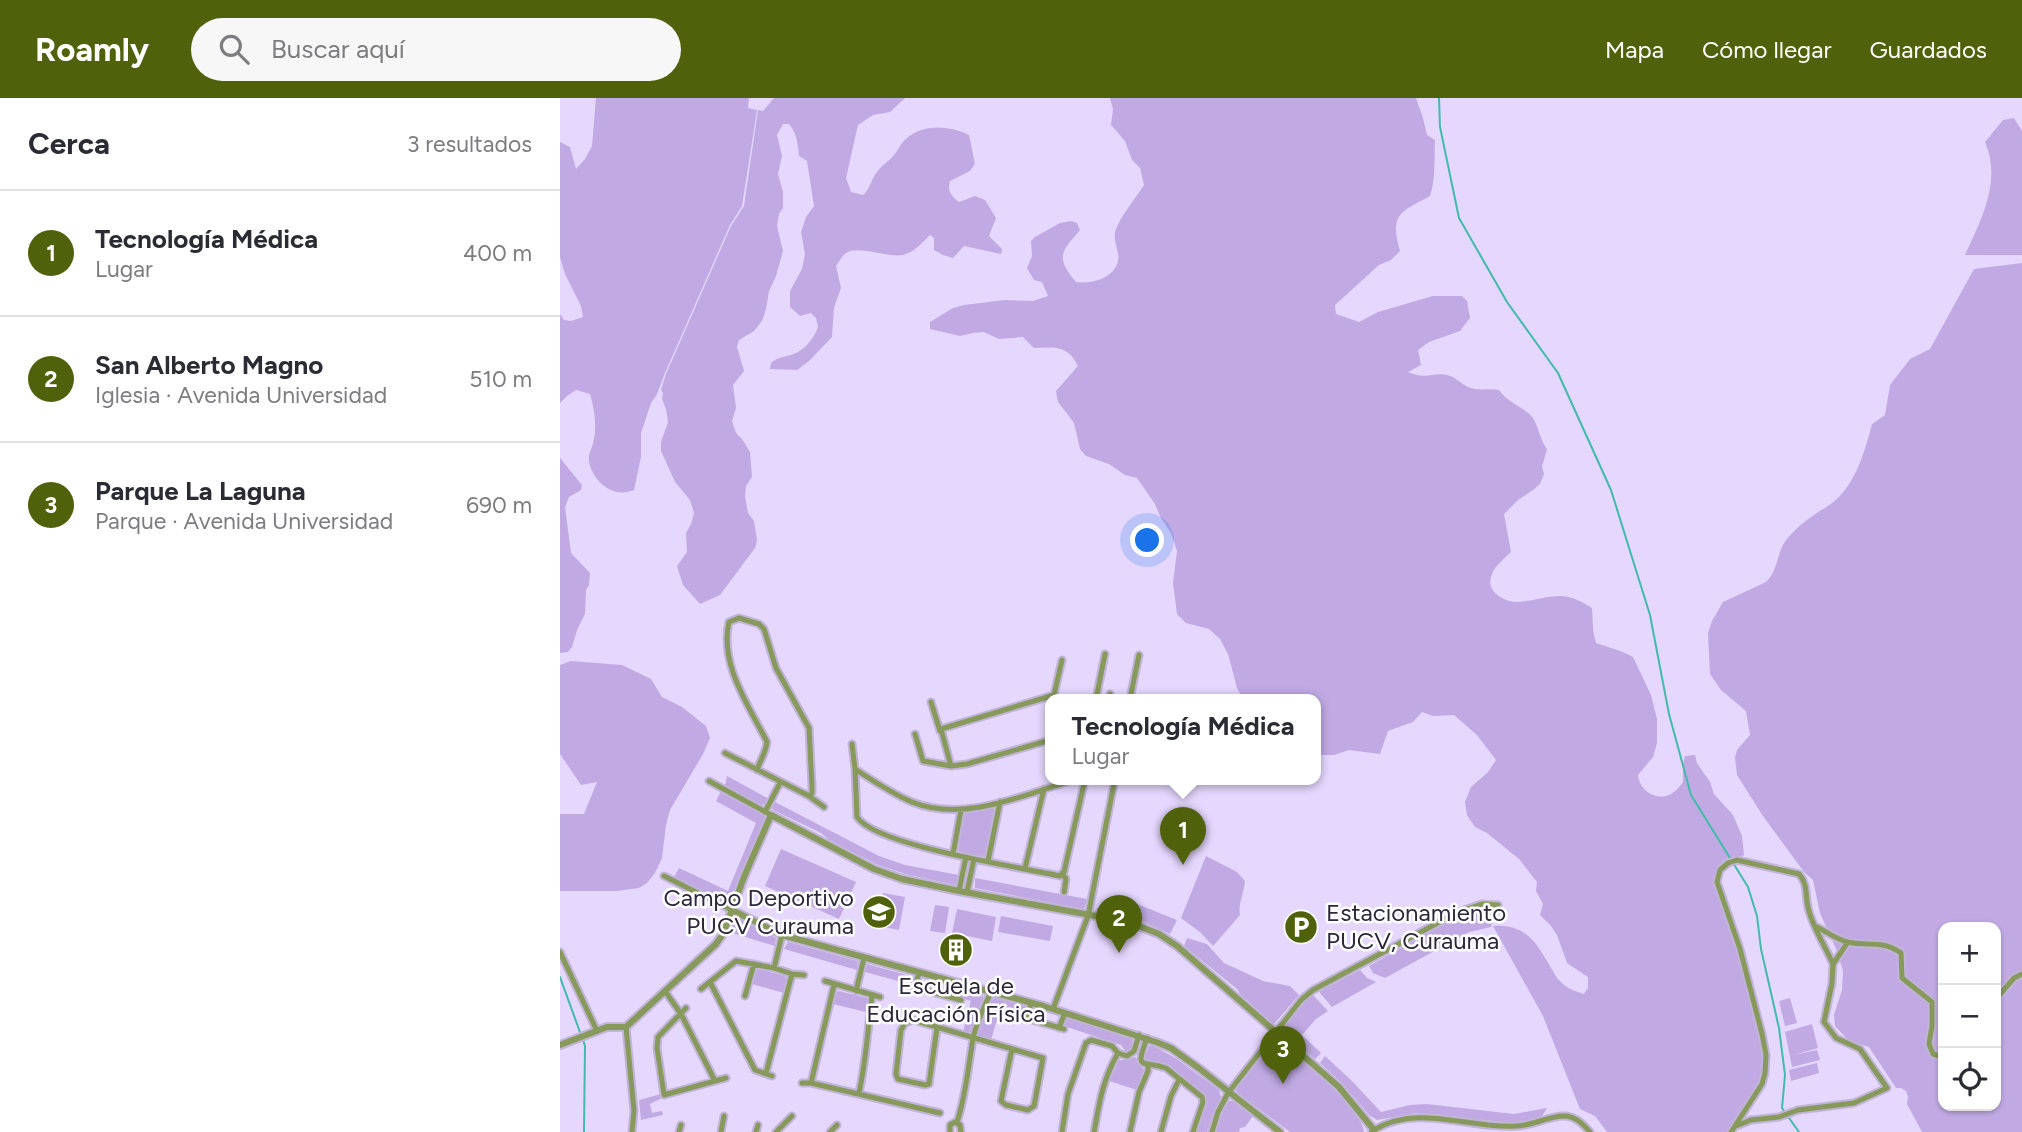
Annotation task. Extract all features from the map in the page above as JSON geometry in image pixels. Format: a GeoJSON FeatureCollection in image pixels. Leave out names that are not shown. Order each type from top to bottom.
{"type":"FeatureCollection","features":[{"type":"Feature","properties":{"kind":"street"},"geometry":{"type":"LineString","coordinates":[[757,770],[767,742],[737,682],[727,651],[729,622],[739,618],[759,624],[764,629],[776,668],[808,728],[812,786],[809,796]]}},
{"type":"Feature","properties":{"kind":"street"},"geometry":{"type":"LineString","coordinates":[[1097,694],[1105,654]]}},
{"type":"Feature","properties":{"kind":"street"},"geometry":{"type":"LineString","coordinates":[[1131,694],[1139,655]]}},
{"type":"Feature","properties":{"kind":"street"},"geometry":{"type":"LineString","coordinates":[[1054,694],[1062,660]]}},
{"type":"Feature","properties":{"kind":"street"},"geometry":{"type":"LineString","coordinates":[[940,731],[943,727],[1045,698]]}},
{"type":"Feature","properties":{"kind":"street"},"geometry":{"type":"LineString","coordinates":[[931,702],[951,766]]}},
{"type":"Feature","properties":{"kind":"street"},"geometry":{"type":"LineString","coordinates":[[915,734],[923,761],[951,766],[967,764],[1045,741]]}},
{"type":"Feature","properties":{"kind":"street"},"geometry":{"type":"LineString","coordinates":[[852,744],[858,820],[898,841],[1060,876],[1085,785]]}},
{"type":"Feature","properties":{"kind":"street"},"geometry":{"type":"LineString","coordinates":[[725,753],[809,796],[824,807]]}},
{"type":"Feature","properties":{"kind":"street"},"geometry":{"type":"LineString","coordinates":[[855,769],[913,802],[939,809],[961,810],[1057,785]]}},
{"type":"Feature","properties":{"kind":"street"},"geometry":{"type":"LineString","coordinates":[[709,781],[874,869],[902,879],[1129,922],[1159,934],[1177,946],[1339,1087],[1366,1119],[1371,1131],[1417,1117],[1514,1126],[1564,1116],[1578,1120],[1590,1132]]}},
{"type":"Feature","properties":{"kind":"street"},"geometry":{"type":"LineString","coordinates":[[560,1045],[607,1027],[626,1027],[720,939],[780,783]]}},
{"type":"Feature","properties":{"kind":"street"},"geometry":{"type":"LineString","coordinates":[[1053,1009],[1088,916],[1114,785]]}},
{"type":"Feature","properties":{"kind":"street"},"geometry":{"type":"LineString","coordinates":[[1025,868],[1044,789]]}},
{"type":"Feature","properties":{"kind":"street"},"geometry":{"type":"LineString","coordinates":[[988,860],[1000,802]]}},
{"type":"Feature","properties":{"kind":"street"},"geometry":{"type":"LineString","coordinates":[[953,854],[961,810]]}},
{"type":"Feature","properties":{"kind":"street"},"geometry":{"type":"LineString","coordinates":[[959,891],[966,857]]}},
{"type":"Feature","properties":{"kind":"street"},"geometry":{"type":"LineString","coordinates":[[967,892],[974,859]]}},
{"type":"Feature","properties":{"kind":"street"},"geometry":{"type":"LineString","coordinates":[[1737,860],[1799,874],[1805,880],[1808,907],[1833,964],[1824,1022],[1836,1038],[1860,1049],[1887,1088],[1854,1103],[1798,1110],[1779,1117],[1751,1120],[1732,1130],[1762,1084],[1766,1055],[1740,950],[1717,882],[1720,870],[1737,860]]}},
{"type":"Feature","properties":{"kind":"street"},"geometry":{"type":"LineString","coordinates":[[1062,873],[1066,878],[1064,892]]}},
{"type":"Feature","properties":{"kind":"street"},"geometry":{"type":"LineString","coordinates":[[664,876],[782,935],[1053,1009],[1147,1038],[1171,1048],[1280,1132]]}},
{"type":"Feature","properties":{"kind":"street"},"geometry":{"type":"LineString","coordinates":[[1212,1132],[1228,1093],[1301,1000],[1314,990],[1458,912],[1482,904],[1498,905]]}},
{"type":"Feature","properties":{"kind":"street"},"geometry":{"type":"LineString","coordinates":[[1816,926],[1849,942],[1890,945],[1901,953],[1902,978],[1931,1002],[1932,1026],[1928,1044],[1933,1054],[1938,1056]]}},
{"type":"Feature","properties":{"kind":"street"},"geometry":{"type":"LineString","coordinates":[[774,968],[782,935]]}},
{"type":"Feature","properties":{"kind":"street"},"geometry":{"type":"LineString","coordinates":[[1833,964],[1849,942]]}},
{"type":"Feature","properties":{"kind":"street"},"geometry":{"type":"LineString","coordinates":[[560,952],[597,1031]]}},
{"type":"Feature","properties":{"kind":"street"},"geometry":{"type":"LineString","coordinates":[[856,991],[864,958]]}},
{"type":"Feature","properties":{"kind":"street"},"geometry":{"type":"LineString","coordinates":[[701,989],[711,984],[736,961],[804,975]]}},
{"type":"Feature","properties":{"kind":"street"},"geometry":{"type":"LineString","coordinates":[[745,996],[754,964]]}},
{"type":"Feature","properties":{"kind":"street"},"geometry":{"type":"LineString","coordinates":[[915,987],[919,973]]}},
{"type":"Feature","properties":{"kind":"street"},"geometry":{"type":"LineString","coordinates":[[747,1073],[755,1070],[769,1074],[792,974]]}},
{"type":"Feature","properties":{"kind":"street"},"geometry":{"type":"LineString","coordinates":[[2001,993],[2014,978],[2022,974]]}},
{"type":"Feature","properties":{"kind":"street"},"geometry":{"type":"LineString","coordinates":[[825,981],[880,997]]}},
{"type":"Feature","properties":{"kind":"street"},"geometry":{"type":"LineString","coordinates":[[950,997],[955,982]]}},
{"type":"Feature","properties":{"kind":"street"},"geometry":{"type":"LineString","coordinates":[[711,984],[755,1070]]}},
{"type":"Feature","properties":{"kind":"street"},"geometry":{"type":"LineString","coordinates":[[811,1083],[834,985]]}},
{"type":"Feature","properties":{"kind":"street"},"geometry":{"type":"LineString","coordinates":[[906,985],[961,1000]]}},
{"type":"Feature","properties":{"kind":"street"},"geometry":{"type":"LineString","coordinates":[[665,992],[683,1011],[715,1081]]}},
{"type":"Feature","properties":{"kind":"street"},"geometry":{"type":"LineString","coordinates":[[950,1132],[950,1125],[957,1122],[964,1102],[973,1037],[991,992]]}},
{"type":"Feature","properties":{"kind":"street"},"geometry":{"type":"LineString","coordinates":[[859,1093],[866,1060],[866,1036],[872,996]]}},
{"type":"Feature","properties":{"kind":"street"},"geometry":{"type":"LineString","coordinates":[[1027,1018],[1031,1003]]}},
{"type":"Feature","properties":{"kind":"street"},"geometry":{"type":"LineString","coordinates":[[683,1011],[660,1034],[658,1040],[664,1095],[726,1078]]}},
{"type":"Feature","properties":{"kind":"street"},"geometry":{"type":"LineString","coordinates":[[1011,1014],[1062,1028],[1065,1013]]}},
{"type":"Feature","properties":{"kind":"street"},"geometry":{"type":"LineString","coordinates":[[937,1027],[931,1082],[925,1085],[898,1079],[896,1073],[901,1030],[905,1023],[913,1020],[973,1037],[1012,1049],[1041,1058],[1044,1060],[1034,1105],[1028,1110],[1006,1105],[1001,1101],[1012,1049]]}},
{"type":"Feature","properties":{"kind":"street"},"geometry":{"type":"LineString","coordinates":[[626,1027],[634,1111],[632,1132]]}},
{"type":"Feature","properties":{"kind":"street"},"geometry":{"type":"LineString","coordinates":[[1062,1132],[1068,1094],[1086,1043],[1091,1041],[1112,1046],[1125,1056],[1131,1055],[1139,1035]]}},
{"type":"Feature","properties":{"kind":"street"},"geometry":{"type":"LineString","coordinates":[[1147,1038],[1140,1059],[1143,1063],[1166,1068],[1200,1095],[1203,1102],[1193,1132]]}},
{"type":"Feature","properties":{"kind":"street"},"geometry":{"type":"LineString","coordinates":[[1094,1132],[1104,1079],[1118,1053]]}},
{"type":"Feature","properties":{"kind":"street"},"geometry":{"type":"LineString","coordinates":[[1130,1132],[1148,1066]]}},
{"type":"Feature","properties":{"kind":"street"},"geometry":{"type":"LineString","coordinates":[[1161,1132],[1171,1096],[1179,1080]]}},
{"type":"Feature","properties":{"kind":"street"},"geometry":{"type":"LineString","coordinates":[[802,1083],[859,1093],[940,1113]]}},
{"type":"Feature","properties":{"kind":"street"},"geometry":{"type":"LineString","coordinates":[[721,1132],[724,1115]]}},
{"type":"Feature","properties":{"kind":"street"},"geometry":{"type":"LineString","coordinates":[[776,1132],[792,1116]]}},
{"type":"Feature","properties":{"kind":"street"},"geometry":{"type":"LineString","coordinates":[[1366,1119],[1387,1124]]}},
{"type":"Feature","properties":{"kind":"street"},"geometry":{"type":"LineString","coordinates":[[957,1122],[961,1126],[961,1132]]}},
{"type":"Feature","properties":{"kind":"street"},"geometry":{"type":"LineString","coordinates":[[831,1132],[837,1125]]}},
{"type":"Feature","properties":{"kind":"shaded area"},"geometry":{"type":"Polygon","coordinates":[[[596,98],[749,98],[748,108],[757,110],[742,206],[730,225],[651,403],[641,433],[641,457],[634,490],[626,492],[611,490],[605,486],[591,468],[589,457],[595,425],[590,394],[576,390],[560,403],[560,314],[564,320],[571,321],[583,317],[560,257],[560,142],[570,147],[576,169],[592,146],[596,98]]]}},
{"type":"Feature","properties":{"kind":"shaded area"},"geometry":{"type":"Polygon","coordinates":[[[774,98],[905,98],[890,112],[873,115],[858,125],[846,178],[851,192],[863,195],[879,170],[913,134],[937,128],[969,135],[975,164],[970,171],[950,181],[949,190],[959,202],[975,196],[985,200],[996,218],[989,236],[1002,249],[1001,254],[964,246],[953,258],[934,250],[934,238],[930,235],[914,250],[903,255],[858,250],[846,253],[836,266],[841,288],[834,307],[832,337],[797,370],[770,369],[775,360],[806,346],[818,327],[816,318],[811,313],[800,316],[790,307],[790,291],[802,269],[805,254],[801,232],[806,217],[814,206],[807,161],[799,156],[797,139],[792,128],[789,124],[783,124],[777,135],[782,156],[778,174],[783,192],[783,208],[777,226],[783,251],[762,321],[754,331],[739,340],[737,347],[744,371],[733,385],[736,408],[732,421],[736,433],[750,452],[752,477],[746,486],[745,496],[748,513],[754,521],[757,540],[755,548],[720,595],[700,604],[683,585],[677,566],[687,552],[686,533],[694,513],[690,500],[675,482],[661,451],[661,442],[668,422],[661,390],[731,226],[744,206],[758,110],[763,111],[774,98]]]}},
{"type":"Feature","properties":{"kind":"shaded area"},"geometry":{"type":"Polygon","coordinates":[[[1110,98],[1416,98],[1427,135],[1435,140],[1434,176],[1430,196],[1400,215],[1396,229],[1400,251],[1391,260],[1379,265],[1335,305],[1336,314],[1359,322],[1378,312],[1433,296],[1462,296],[1467,301],[1470,318],[1460,331],[1429,342],[1418,350],[1421,365],[1408,372],[1425,376],[1447,375],[1471,388],[1499,390],[1533,418],[1547,449],[1540,484],[1504,514],[1511,552],[1499,563],[1491,577],[1490,583],[1494,592],[1514,602],[1562,596],[1592,608],[1596,643],[1633,657],[1651,695],[1657,719],[1657,743],[1653,757],[1638,775],[1641,785],[1649,793],[1660,797],[1671,794],[1683,782],[1685,756],[1695,755],[1714,794],[1733,815],[1742,836],[1744,855],[1726,867],[1718,879],[1761,1032],[1765,1067],[1752,1097],[1731,1132],[1607,1132],[1595,1116],[1580,1109],[1543,1016],[1493,926],[1514,928],[1529,936],[1557,978],[1568,988],[1584,994],[1588,988],[1588,977],[1567,963],[1557,935],[1540,915],[1543,904],[1536,891],[1537,882],[1519,859],[1487,833],[1475,827],[1467,815],[1465,802],[1471,787],[1488,772],[1496,760],[1477,735],[1454,715],[1433,716],[1422,712],[1413,722],[1388,731],[1380,754],[1349,750],[1334,755],[1321,755],[1321,694],[1240,694],[1228,654],[1220,639],[1209,629],[1186,623],[1177,614],[1173,583],[1177,551],[1171,533],[1155,504],[1137,478],[1086,456],[1080,449],[1074,423],[1058,402],[1056,391],[1078,366],[1070,354],[1055,348],[1034,348],[1023,337],[999,339],[984,332],[960,336],[930,329],[930,322],[953,308],[1005,300],[1033,301],[1048,296],[1042,282],[1034,280],[1027,268],[1032,256],[1031,241],[1060,223],[1077,223],[1080,230],[1063,255],[1065,266],[1076,282],[1095,281],[1112,272],[1118,261],[1115,236],[1117,227],[1144,185],[1140,168],[1132,160],[1125,141],[1111,125],[1113,109],[1110,98]]]}},
{"type":"Feature","properties":{"kind":"shaded area"},"geometry":{"type":"Polygon","coordinates":[[[2014,118],[2022,131],[2022,255],[1965,255],[1983,214],[1990,186],[1990,157],[1985,142],[2003,120],[2014,118]]]}},
{"type":"Feature","properties":{"kind":"shaded area"},"geometry":{"type":"Polygon","coordinates":[[[2022,263],[2022,1132],[1922,1132],[1907,1104],[1906,1091],[1896,1088],[1869,1047],[1849,1041],[1835,1026],[1834,1015],[1842,990],[1843,971],[1820,913],[1813,880],[1804,872],[1763,816],[1737,775],[1737,750],[1750,735],[1746,711],[1721,690],[1710,674],[1708,633],[1723,602],[1766,582],[1787,539],[1843,492],[1856,471],[1872,424],[1885,415],[1890,385],[1910,359],[1930,349],[1974,269],[2022,263]]]}},
{"type":"Feature","properties":{"kind":"shaded area"},"geometry":{"type":"Polygon","coordinates":[[[560,458],[582,485],[581,490],[569,497],[565,507],[571,553],[590,573],[585,614],[572,647],[568,652],[560,653],[560,458]]]}},
{"type":"Feature","properties":{"kind":"shaded area"},"geometry":{"type":"Polygon","coordinates":[[[571,661],[622,665],[651,679],[662,697],[682,707],[706,726],[710,738],[670,810],[662,858],[655,873],[639,888],[617,891],[560,891],[560,814],[584,814],[597,782],[581,785],[560,754],[560,665],[571,661]]]}},
{"type":"Feature","properties":{"kind":"shaded area"},"geometry":{"type":"Polygon","coordinates":[[[727,776],[767,798],[765,804],[761,805],[725,786],[727,776]]]}},
{"type":"Feature","properties":{"kind":"shaded area"},"geometry":{"type":"Polygon","coordinates":[[[721,791],[766,816],[729,904],[674,877],[679,868],[728,891],[756,823],[716,801],[721,791]]]}},
{"type":"Feature","properties":{"kind":"shaded area"},"geometry":{"type":"Polygon","coordinates":[[[775,802],[879,856],[905,865],[959,875],[958,883],[955,885],[905,874],[876,864],[773,810],[775,802]]]}},
{"type":"Feature","properties":{"kind":"shaded area"},"geometry":{"type":"Polygon","coordinates":[[[994,808],[996,811],[987,855],[982,857],[959,851],[957,849],[965,813],[994,808]]]}},
{"type":"Feature","properties":{"kind":"shaded area"},"geometry":{"type":"Polygon","coordinates":[[[781,849],[856,882],[839,919],[765,886],[781,849]]]}},
{"type":"Feature","properties":{"kind":"shaded area"},"geometry":{"type":"Polygon","coordinates":[[[1206,856],[1237,872],[1245,881],[1240,915],[1213,946],[1181,918],[1206,856]]]}},
{"type":"Feature","properties":{"kind":"shaded area"},"geometry":{"type":"Polygon","coordinates":[[[975,878],[1087,899],[1083,909],[975,888],[975,878]]]}},
{"type":"Feature","properties":{"kind":"shaded area"},"geometry":{"type":"Polygon","coordinates":[[[883,893],[905,897],[899,930],[877,926],[883,893]]]}},
{"type":"Feature","properties":{"kind":"shaded area"},"geometry":{"type":"Polygon","coordinates":[[[1132,902],[1177,920],[1170,934],[1136,918],[1098,912],[1096,909],[1103,904],[1132,902]]]}},
{"type":"Feature","properties":{"kind":"shaded area"},"geometry":{"type":"Polygon","coordinates":[[[935,905],[949,907],[945,933],[930,931],[935,905]]]}},
{"type":"Feature","properties":{"kind":"shaded area"},"geometry":{"type":"Polygon","coordinates":[[[1489,908],[1497,909],[1491,927],[1469,932],[1385,978],[1373,973],[1369,966],[1457,917],[1489,908]]]}},
{"type":"Feature","properties":{"kind":"shaded area"},"geometry":{"type":"Polygon","coordinates":[[[957,909],[996,917],[992,941],[952,933],[957,909]]]}},
{"type":"Feature","properties":{"kind":"shaded area"},"geometry":{"type":"Polygon","coordinates":[[[1001,916],[1053,926],[1050,941],[998,932],[1001,916]]]}},
{"type":"Feature","properties":{"kind":"shaded area"},"geometry":{"type":"Polygon","coordinates":[[[736,917],[776,938],[775,946],[729,932],[732,918],[736,917]]]}},
{"type":"Feature","properties":{"kind":"shaded area"},"geometry":{"type":"Polygon","coordinates":[[[1187,938],[1207,944],[1224,963],[1263,981],[1290,986],[1299,995],[1273,1024],[1237,989],[1184,946],[1187,938]]]}},
{"type":"Feature","properties":{"kind":"shaded area"},"geometry":{"type":"Polygon","coordinates":[[[788,942],[858,961],[857,970],[784,949],[788,942]]]}},
{"type":"Feature","properties":{"kind":"shaded area"},"geometry":{"type":"Polygon","coordinates":[[[867,964],[914,977],[913,985],[865,972],[867,964]]]}},
{"type":"Feature","properties":{"kind":"shaded area"},"geometry":{"type":"Polygon","coordinates":[[[756,970],[785,976],[787,980],[784,993],[752,984],[756,970]]]}},
{"type":"Feature","properties":{"kind":"shaded area"},"geometry":{"type":"Polygon","coordinates":[[[1360,970],[1367,978],[1376,982],[1332,1007],[1320,991],[1360,970]]]}},
{"type":"Feature","properties":{"kind":"shaded area"},"geometry":{"type":"Polygon","coordinates":[[[957,987],[983,995],[970,1033],[963,1032],[971,1001],[955,996],[957,987]]]}},
{"type":"Feature","properties":{"kind":"shaded area"},"geometry":{"type":"Polygon","coordinates":[[[836,992],[867,998],[866,1012],[833,1004],[836,992]]]}},
{"type":"Feature","properties":{"kind":"shaded area"},"geometry":{"type":"Polygon","coordinates":[[[1313,995],[1328,1011],[1316,1019],[1302,1035],[1321,1053],[1315,1059],[1281,1031],[1303,1002],[1313,995]]]}},
{"type":"Feature","properties":{"kind":"shaded area"},"geometry":{"type":"Polygon","coordinates":[[[995,997],[1028,1007],[1025,1015],[1000,1009],[991,1040],[978,1035],[986,1009],[995,997]]]}},
{"type":"Feature","properties":{"kind":"shaded area"},"geometry":{"type":"Polygon","coordinates":[[[1790,998],[1797,1023],[1785,1026],[1779,1001],[1790,998]]]}},
{"type":"Feature","properties":{"kind":"shaded area"},"geometry":{"type":"Polygon","coordinates":[[[1069,1018],[1131,1038],[1134,1042],[1132,1050],[1126,1052],[1121,1045],[1064,1026],[1069,1018]]]}},
{"type":"Feature","properties":{"kind":"shaded area"},"geometry":{"type":"Polygon","coordinates":[[[1812,1024],[1818,1048],[1794,1055],[1817,1050],[1820,1060],[1792,1067],[1785,1032],[1812,1024]]]}},
{"type":"Feature","properties":{"kind":"shaded area"},"geometry":{"type":"Polygon","coordinates":[[[1274,1038],[1278,1038],[1341,1097],[1361,1122],[1364,1132],[1290,1132],[1239,1094],[1237,1085],[1274,1038]]]}},
{"type":"Feature","properties":{"kind":"shaded area"},"geometry":{"type":"Polygon","coordinates":[[[1152,1045],[1177,1059],[1219,1090],[1221,1097],[1207,1132],[1197,1132],[1206,1096],[1164,1063],[1146,1061],[1149,1046],[1152,1045]]]}},
{"type":"Feature","properties":{"kind":"shaded area"},"geometry":{"type":"Polygon","coordinates":[[[1325,1056],[1381,1112],[1427,1104],[1514,1114],[1547,1108],[1541,1118],[1512,1123],[1416,1113],[1377,1120],[1369,1115],[1343,1084],[1320,1063],[1325,1056]]]}},
{"type":"Feature","properties":{"kind":"shaded area"},"geometry":{"type":"Polygon","coordinates":[[[1135,1057],[1145,1071],[1137,1090],[1109,1081],[1119,1060],[1135,1057]]]}},
{"type":"Feature","properties":{"kind":"shaded area"},"geometry":{"type":"Polygon","coordinates":[[[1817,1063],[1819,1073],[1791,1081],[1789,1070],[1817,1063]]]}},
{"type":"Feature","properties":{"kind":"shaded area"},"geometry":{"type":"Polygon","coordinates":[[[661,1094],[662,1098],[650,1104],[652,1113],[662,1111],[663,1115],[641,1120],[639,1100],[661,1094]]]}},
{"type":"Feature","properties":{"kind":"shaded area"},"geometry":{"type":"Polygon","coordinates":[[[1229,1101],[1233,1101],[1253,1116],[1239,1132],[1216,1132],[1223,1110],[1229,1101]]]}},
{"type":"Feature","properties":{"kind":"waterway"},"geometry":{"type":"LineString","coordinates":[[1439,98],[1440,127],[1459,218],[1507,302],[1558,373],[1611,490],[1650,615],[1669,714],[1691,795],[1748,887],[1757,916],[1761,949],[1779,1028],[1785,1075],[1782,1108],[1799,1132]]}},
{"type":"Feature","properties":{"kind":"waterway"},"geometry":{"type":"LineString","coordinates":[[560,977],[581,1035]]}},
{"type":"Feature","properties":{"kind":"waterway"},"geometry":{"type":"LineString","coordinates":[[583,1040],[584,1132]]}},
{"type":"Feature","properties":{"kind":"place","name":"Tecnología Médica"},"geometry":{"type":"Point","coordinates":[1183,865]}},
{"type":"Feature","properties":{"kind":"place","name":"Campo Deportivo PUCV Curauma"},"geometry":{"type":"Point","coordinates":[879,912]}},
{"type":"Feature","properties":{"kind":"place","name":"Estacionamiento PUCV, Curauma"},"geometry":{"type":"Point","coordinates":[1301,927]}},
{"type":"Feature","properties":{"kind":"place","name":"Escuela de Educación Física"},"geometry":{"type":"Point","coordinates":[956,950]}},
{"type":"Feature","properties":{"kind":"place","name":"San Alberto Magno"},"geometry":{"type":"Point","coordinates":[1119,953]}},
{"type":"Feature","properties":{"kind":"place","name":"Parque La Laguna"},"geometry":{"type":"Point","coordinates":[1283,1084]}}]}
